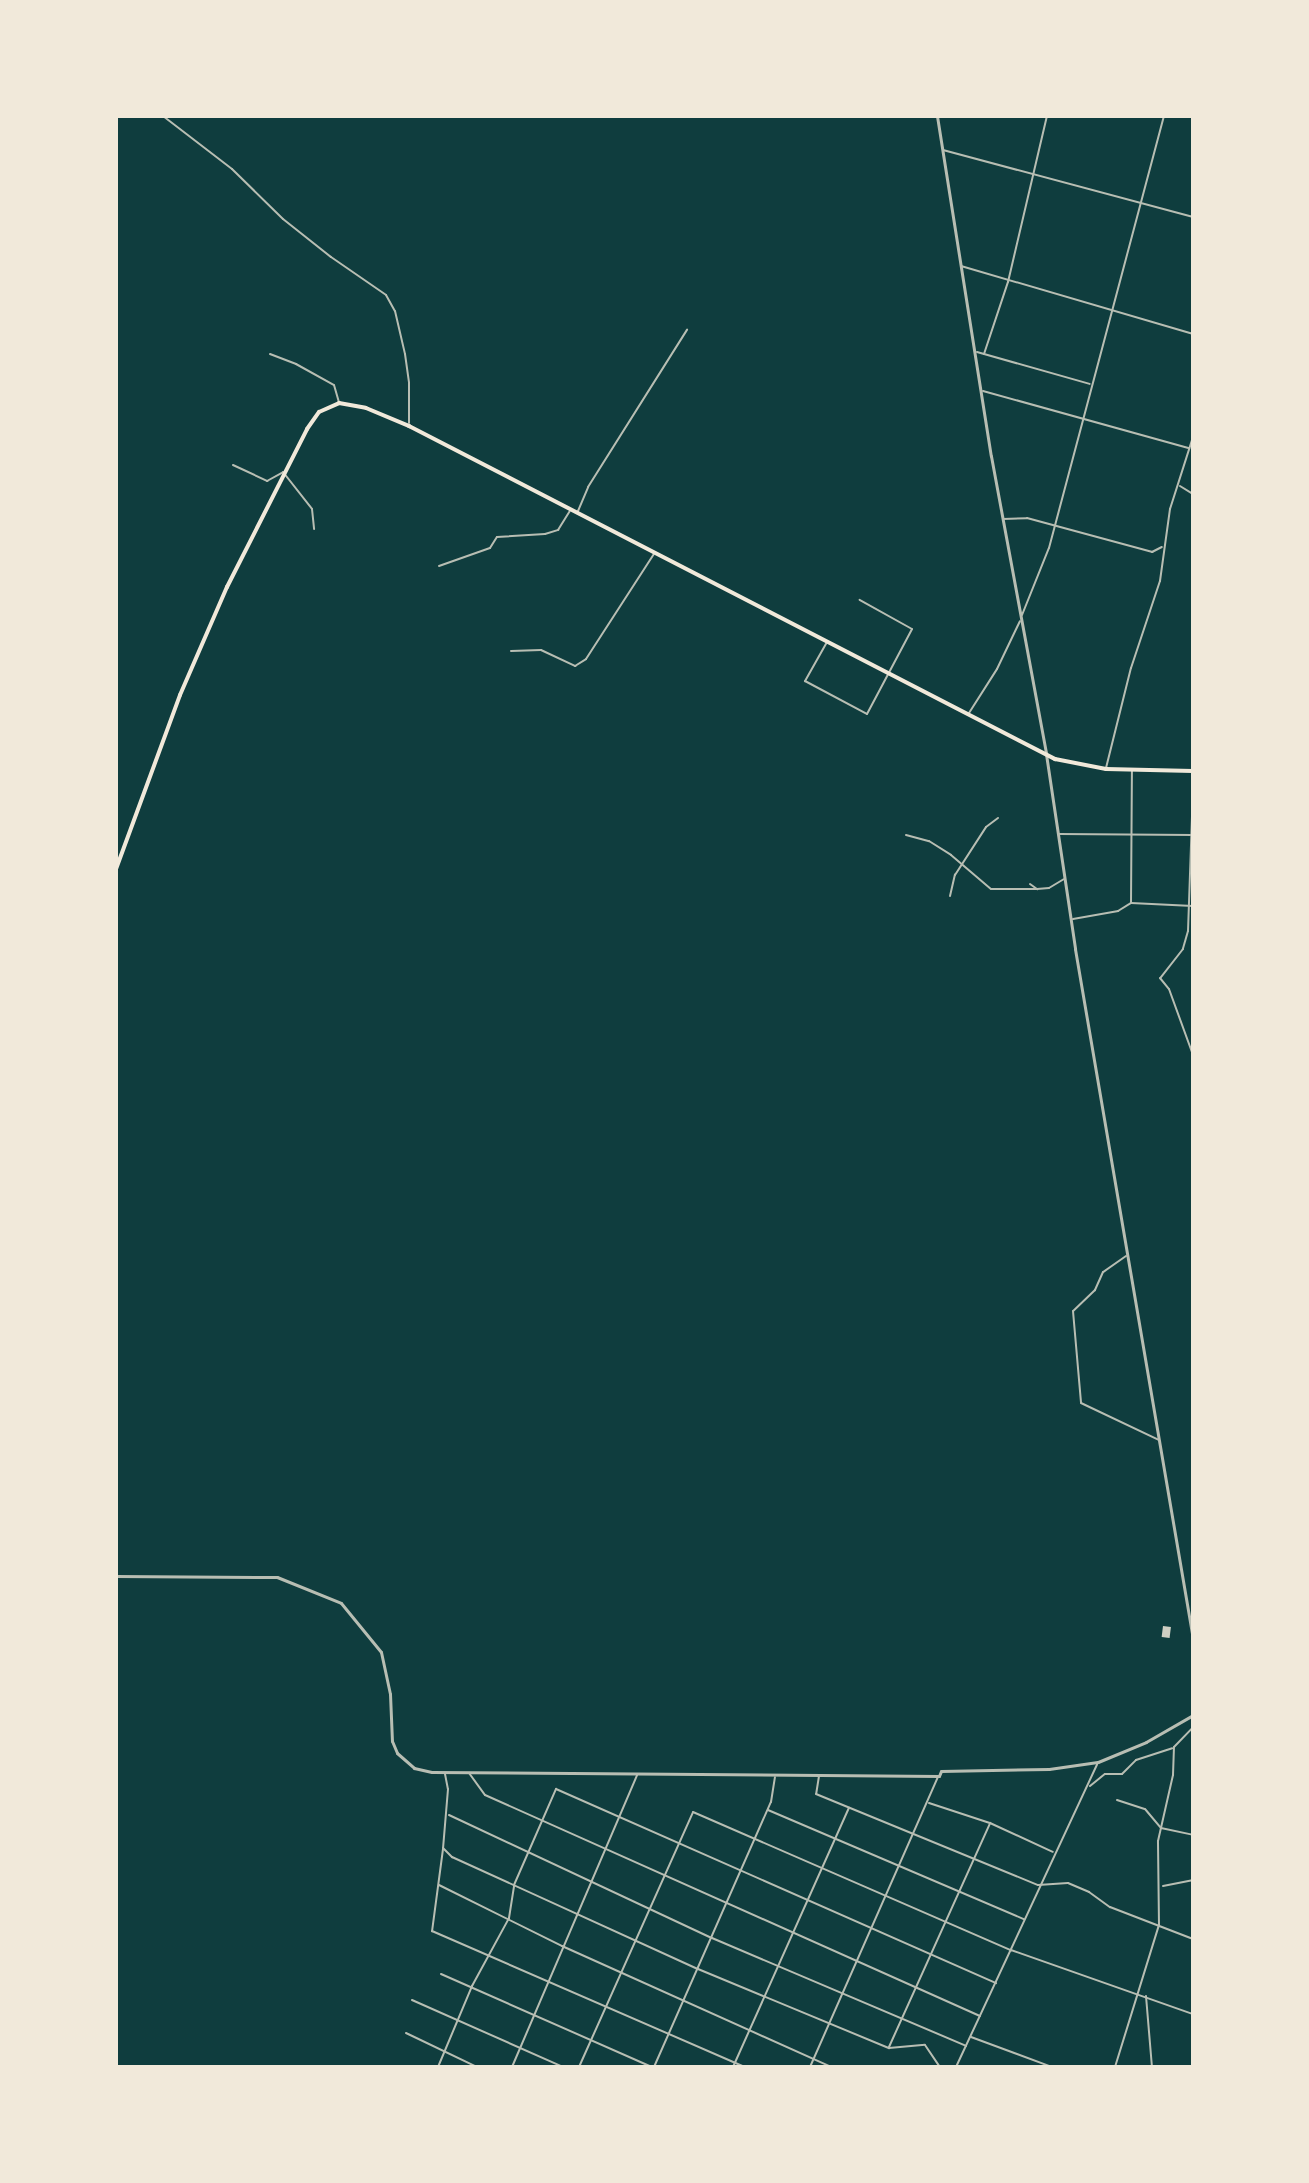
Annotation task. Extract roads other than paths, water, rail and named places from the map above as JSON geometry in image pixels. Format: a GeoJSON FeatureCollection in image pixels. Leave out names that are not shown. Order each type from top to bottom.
{"type":"FeatureCollection","features":[{"type":"Feature","properties":{"kind":"main road"},"geometry":{"type":"LineString","coordinates":[[116,869],[192,667],[283,472],[314,418],[339,403],[366,408],[409,426],[1046,754],[1068,763],[1106,769],[1193,771]]}},
{"type":"Feature","properties":{"kind":"street"},"geometry":{"type":"LineString","coordinates":[[163,116],[232,169],[283,219],[386,295],[395,311],[402,340],[409,383],[409,426]]}},
{"type":"Feature","properties":{"kind":"street"},"geometry":{"type":"LineString","coordinates":[[937,116],[980,390],[1046,754],[1071,920],[1193,1638]]}},
{"type":"Feature","properties":{"kind":"street"},"geometry":{"type":"LineString","coordinates":[[984,354],[1008,282],[1047,116]]}},
{"type":"Feature","properties":{"kind":"street"},"geometry":{"type":"LineString","coordinates":[[968,714],[997,669],[1020,621],[1054,525],[1164,116]]}},
{"type":"Feature","properties":{"kind":"street"},"geometry":{"type":"LineString","coordinates":[[943,150],[1193,217]]}},
{"type":"Feature","properties":{"kind":"street"},"geometry":{"type":"LineString","coordinates":[[961,266],[1193,334]]}},
{"type":"Feature","properties":{"kind":"street"},"geometry":{"type":"LineString","coordinates":[[1193,269],[1193,292]]}},
{"type":"Feature","properties":{"kind":"street"},"geometry":{"type":"LineString","coordinates":[[577,512],[588,487],[687,330]]}},
{"type":"Feature","properties":{"kind":"street"},"geometry":{"type":"LineString","coordinates":[[974,352],[1091,385]]}},
{"type":"Feature","properties":{"kind":"street"},"geometry":{"type":"LineString","coordinates":[[270,354],[334,385],[339,403]]}},
{"type":"Feature","properties":{"kind":"street"},"geometry":{"type":"LineString","coordinates":[[980,390],[1190,449]]}},
{"type":"Feature","properties":{"kind":"street"},"geometry":{"type":"LineString","coordinates":[[1106,769],[1131,668],[1165,563],[1163,546],[1193,437]]}},
{"type":"Feature","properties":{"kind":"street"},"geometry":{"type":"LineString","coordinates":[[233,465],[267,481],[283,472],[312,509],[314,529]]}},
{"type":"Feature","properties":{"kind":"street"},"geometry":{"type":"LineString","coordinates":[[1179,485],[1193,494]]}},
{"type":"Feature","properties":{"kind":"street"},"geometry":{"type":"LineString","coordinates":[[439,566],[490,548],[497,537],[545,534],[558,530],[571,509]]}},
{"type":"Feature","properties":{"kind":"street"},"geometry":{"type":"LineString","coordinates":[[1003,519],[1027,518],[1152,552],[1163,546]]}},
{"type":"Feature","properties":{"kind":"street"},"geometry":{"type":"LineString","coordinates":[[511,651],[541,650],[575,666],[586,659],[656,552]]}},
{"type":"Feature","properties":{"kind":"street"},"geometry":{"type":"LineString","coordinates":[[827,641],[805,681],[867,714],[912,629],[860,600]]}},
{"type":"Feature","properties":{"kind":"street"},"geometry":{"type":"LineString","coordinates":[[1131,903],[1132,769]]}},
{"type":"Feature","properties":{"kind":"street"},"geometry":{"type":"LineString","coordinates":[[1193,788],[1191,906],[1183,949],[1160,978],[1169,989],[1193,1055]]}},
{"type":"Feature","properties":{"kind":"street"},"geometry":{"type":"LineString","coordinates":[[950,896],[952,880],[961,865],[986,827],[998,818]]}},
{"type":"Feature","properties":{"kind":"street"},"geometry":{"type":"LineString","coordinates":[[1059,834],[1192,835]]}},
{"type":"Feature","properties":{"kind":"street"},"geometry":{"type":"LineString","coordinates":[[906,835],[929,841],[991,889],[1049,888],[1065,878]]}},
{"type":"Feature","properties":{"kind":"street"},"geometry":{"type":"LineString","coordinates":[[1030,884],[1037,889]]}},
{"type":"Feature","properties":{"kind":"street"},"geometry":{"type":"LineString","coordinates":[[1071,920],[1118,911],[1131,903],[1191,906]]}},
{"type":"Feature","properties":{"kind":"street"},"geometry":{"type":"LineString","coordinates":[[1127,1255],[1103,1272],[1095,1290],[1073,1311],[1081,1403],[1160,1440]]}},
{"type":"Feature","properties":{"kind":"street"},"geometry":{"type":"LineString","coordinates":[[116,1576],[277,1577],[341,1603],[381,1652],[390,1694],[392,1741],[397,1753],[414,1768],[469,1773],[939,1776]]}},
{"type":"Feature","properties":{"kind":"street"},"geometry":{"type":"LineString","coordinates":[[810,2067],[941,1771],[1049,1769],[1098,1762],[1146,1742],[1193,1715]]}},
{"type":"Feature","properties":{"kind":"street"},"geometry":{"type":"LineString","coordinates":[[1089,1787],[1105,1774],[1122,1774],[1136,1760],[1174,1747],[1193,1727]]}},
{"type":"Feature","properties":{"kind":"street"},"geometry":{"type":"LineString","coordinates":[[1115,2067],[1159,1925],[1161,1887],[1158,1841],[1173,1775],[1174,1747]]}},
{"type":"Feature","properties":{"kind":"street"},"geometry":{"type":"LineString","coordinates":[[956,2067],[1038,1885],[1089,1787],[1098,1762]]}},
{"type":"Feature","properties":{"kind":"street"},"geometry":{"type":"LineString","coordinates":[[444,1772],[448,1789],[432,1931],[734,2065],[745,2067]]}},
{"type":"Feature","properties":{"kind":"street"},"geometry":{"type":"LineString","coordinates":[[469,1773],[485,1795],[980,2016]]}},
{"type":"Feature","properties":{"kind":"street"},"geometry":{"type":"LineString","coordinates":[[512,2067],[637,1774]]}},
{"type":"Feature","properties":{"kind":"street"},"geometry":{"type":"LineString","coordinates":[[441,1974],[653,2067],[755,1840],[767,1810],[775,1774]]}},
{"type":"Feature","properties":{"kind":"street"},"geometry":{"type":"LineString","coordinates":[[819,1775],[816,1794],[1038,1885],[1068,1883],[1089,1892],[1110,1907],[1193,1939]]}},
{"type":"Feature","properties":{"kind":"street"},"geometry":{"type":"LineString","coordinates":[[438,2067],[472,1986],[509,1918],[514,1885],[556,1789],[996,1983]]}},
{"type":"Feature","properties":{"kind":"street"},"geometry":{"type":"LineString","coordinates":[[1117,1800],[1145,1809],[1161,1828],[1193,1835]]}},
{"type":"Feature","properties":{"kind":"street"},"geometry":{"type":"LineString","coordinates":[[927,1802],[990,1823],[1054,1853]]}},
{"type":"Feature","properties":{"kind":"street"},"geometry":{"type":"LineString","coordinates":[[734,2065],[849,1807]]}},
{"type":"Feature","properties":{"kind":"street"},"geometry":{"type":"LineString","coordinates":[[767,1810],[1024,1919]]}},
{"type":"Feature","properties":{"kind":"street"},"geometry":{"type":"LineString","coordinates":[[579,2067],[693,1812],[1011,1950],[1193,2014]]}},
{"type":"Feature","properties":{"kind":"street"},"geometry":{"type":"LineString","coordinates":[[446,1814],[712,1938],[966,2046]]}},
{"type":"Feature","properties":{"kind":"street"},"geometry":{"type":"LineString","coordinates":[[889,2048],[990,1823]]}},
{"type":"Feature","properties":{"kind":"street"},"geometry":{"type":"LineString","coordinates":[[443,1848],[452,1857],[764,1997],[889,2048],[925,2045],[940,2067]]}},
{"type":"Feature","properties":{"kind":"street"},"geometry":{"type":"LineString","coordinates":[[1161,1887],[1193,1880]]}},
{"type":"Feature","properties":{"kind":"street"},"geometry":{"type":"LineString","coordinates":[[439,1885],[562,1946],[831,2067]]}},
{"type":"Feature","properties":{"kind":"street"},"geometry":{"type":"LineString","coordinates":[[1146,1995],[1152,2067]]}},
{"type":"Feature","properties":{"kind":"street"},"geometry":{"type":"LineString","coordinates":[[412,2000],[563,2067]]}},
{"type":"Feature","properties":{"kind":"street"},"geometry":{"type":"LineString","coordinates":[[406,2033],[477,2067]]}},
{"type":"Feature","properties":{"kind":"street"},"geometry":{"type":"LineString","coordinates":[[971,2037],[1052,2067]]}}]}
